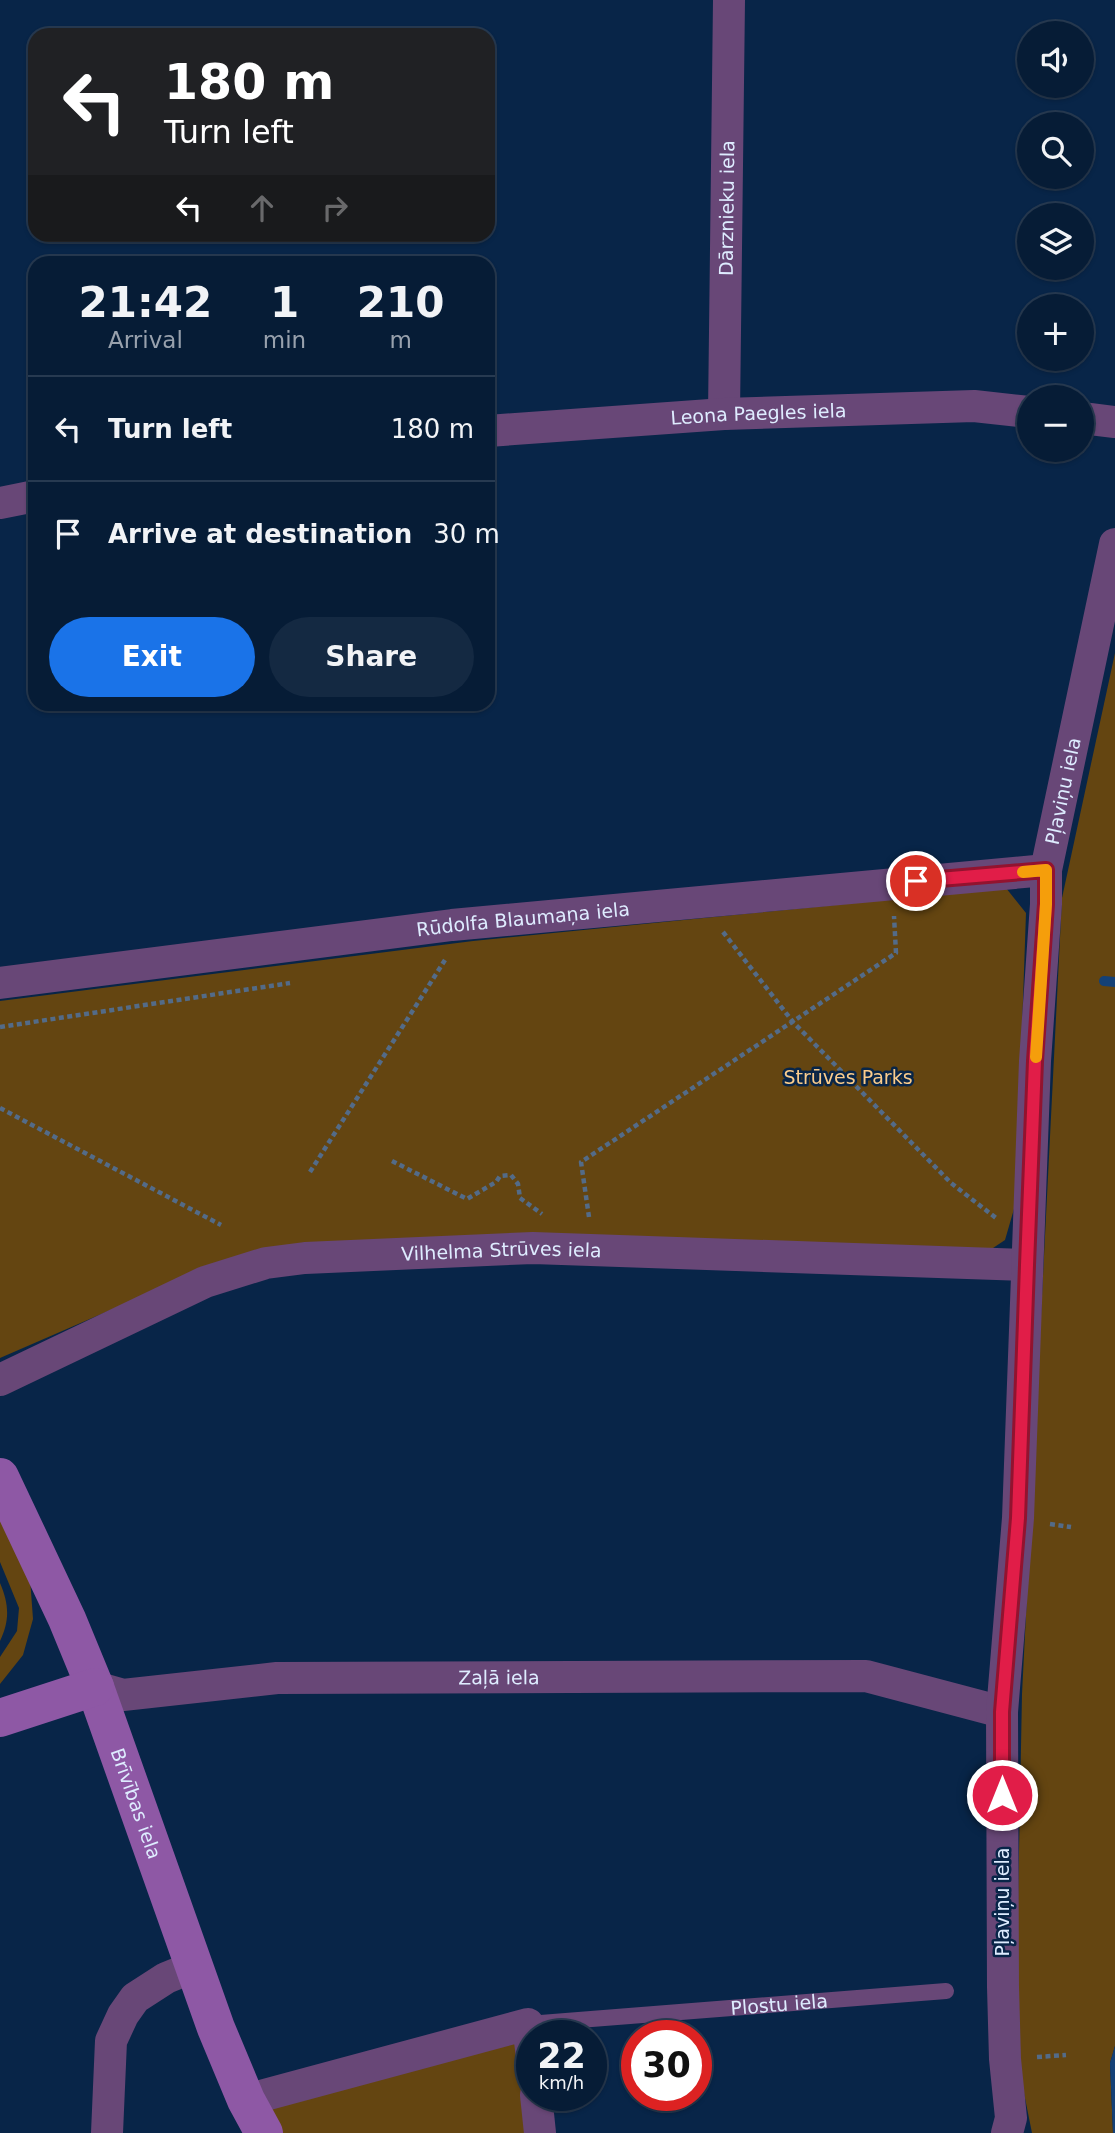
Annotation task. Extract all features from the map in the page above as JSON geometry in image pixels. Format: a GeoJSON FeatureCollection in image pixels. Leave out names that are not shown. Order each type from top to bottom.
{"type":"FeatureCollection","features":[{"type":"Feature","properties":{"kind":"main road","name":"Brīvības iela"},"geometry":{"type":"LineString","coordinates":[[0,1477],[67,1619],[95,1687],[193,1967],[246,2100],[264,2133]]}},
{"type":"Feature","properties":{"kind":"main road"},"geometry":{"type":"LineString","coordinates":[[0,1718],[95,1687]]}},
{"type":"Feature","properties":{"kind":"street","name":"Dārznieku iela"},"geometry":{"type":"LineString","coordinates":[[724,414],[729,0]]}},
{"type":"Feature","properties":{"kind":"street","name":"Leona Paegles iela"},"geometry":{"type":"LineString","coordinates":[[495,430],[724,414],[974,407],[1017,411]]}},
{"type":"Feature","properties":{"kind":"street"},"geometry":{"type":"LineString","coordinates":[[1094,419],[1115,422]]}},
{"type":"Feature","properties":{"kind":"street"},"geometry":{"type":"LineString","coordinates":[[0,503],[28,497]]}},
{"type":"Feature","properties":{"kind":"street","name":"Pļaviņu iela"},"geometry":{"type":"LineString","coordinates":[[1009,2126],[1003,1987],[1002,1712],[1018,1518],[1035,1061],[1046,870],[1115,544]]}},
{"type":"Feature","properties":{"kind":"street","name":"Rūdolfa Blaumaņa iela"},"geometry":{"type":"LineString","coordinates":[[0,982],[452,925],[1046,870]]}},
{"type":"Feature","properties":{"kind":"street","name":"Vilhelma Strūves iela"},"geometry":{"type":"LineString","coordinates":[[0,1380],[205,1282],[266,1264],[305,1258],[533,1248],[1027,1265]]}},
{"type":"Feature","properties":{"kind":"street","name":"Zaļā iela"},"geometry":{"type":"LineString","coordinates":[[95,1687],[123,1695],[277,1678],[866,1676],[1002,1712]]}},
{"type":"Feature","properties":{"kind":"street"},"geometry":{"type":"LineString","coordinates":[[107,2133],[111,2041],[123,2015],[135,1998],[166,1979],[193,1967]]}},
{"type":"Feature","properties":{"kind":"street","name":"Plostu iela"},"geometry":{"type":"LineString","coordinates":[[246,2100],[516,2027]]}},
{"type":"Feature","properties":{"kind":"street"},"geometry":{"type":"LineString","coordinates":[[538,2111],[540,2133]]}},
{"type":"Feature","properties":{"kind":"lane","name":"Plostu iela"},"geometry":{"type":"LineString","coordinates":[[579,2020],[946,1991]]}},
{"type":"Feature","properties":{"kind":"path"},"geometry":{"type":"LineString","coordinates":[[594,1252],[581,1162],[896,953],[894,909],[916,881]]}},
{"type":"Feature","properties":{"kind":"path"},"geometry":{"type":"LineString","coordinates":[[733,927],[720,928],[793,1021],[951,1183],[999,1221],[1028,1234]]}},
{"type":"Feature","properties":{"kind":"path"},"geometry":{"type":"LineString","coordinates":[[310,1172],[446,958],[432,961]]}},
{"type":"Feature","properties":{"kind":"path"},"geometry":{"type":"LineString","coordinates":[[0,1027],[297,981]]}},
{"type":"Feature","properties":{"kind":"path"},"geometry":{"type":"LineString","coordinates":[[0,1108],[221,1225]]}},
{"type":"Feature","properties":{"kind":"path"},"geometry":{"type":"LineString","coordinates":[[393,1161],[467,1199],[496,1182],[500,1176],[511,1175],[518,1184],[520,1198],[594,1252]]}},
{"type":"Feature","properties":{"kind":"green space"},"geometry":{"type":"Polygon","coordinates":[[[1115,653],[1115,2046],[1110,2063],[1113,2133],[1032,2133],[1023,2088],[1016,2009],[1022,1694],[1062,898],[1115,653]]]}},
{"type":"Feature","properties":{"kind":"green space","name":"Strūves Parks"},"geometry":{"type":"Polygon","coordinates":[[[1006,888],[1026,913],[1016,1202],[1005,1240],[984,1254],[205,1269],[0,1358],[0,1001],[473,941],[1006,888]]]}},
{"type":"Feature","properties":{"kind":"green space"},"geometry":{"type":"Polygon","coordinates":[[[0,1512],[30,1578],[33,1619],[23,1655],[0,1684],[0,1657],[17,1631],[19,1608],[0,1562],[0,1512]]]}},
{"type":"Feature","properties":{"kind":"green space"},"geometry":{"type":"Polygon","coordinates":[[[0,1583],[7,1612],[0,1641],[0,1583]]]}},
{"type":"Feature","properties":{"kind":"green space"},"geometry":{"type":"Polygon","coordinates":[[[516,2027],[516,2111],[535,2111],[540,2133],[264,2133],[262,2096],[516,2027]]]}},
{"type":"Feature","properties":{"kind":"water"},"geometry":{"type":"Polygon","coordinates":[[[1115,2046],[1115,2133],[1113,2133],[1110,2063],[1115,2046]]]}},
{"type":"Feature","properties":{"kind":"waterway"},"geometry":{"type":"LineString","coordinates":[[1104,981],[1115,982]]}},
{"type":"Feature","properties":{"kind":"slow traffic"},"geometry":{"type":"LineString","coordinates":[[1023,872],[1046,870],[1036,1057]]}},
{"type":"Feature","properties":{"kind":"route"},"geometry":{"type":"LineString","coordinates":[[916,881],[1046,870],[1035,1061],[1018,1518],[1002,1712],[1002,1795]]}}]}
